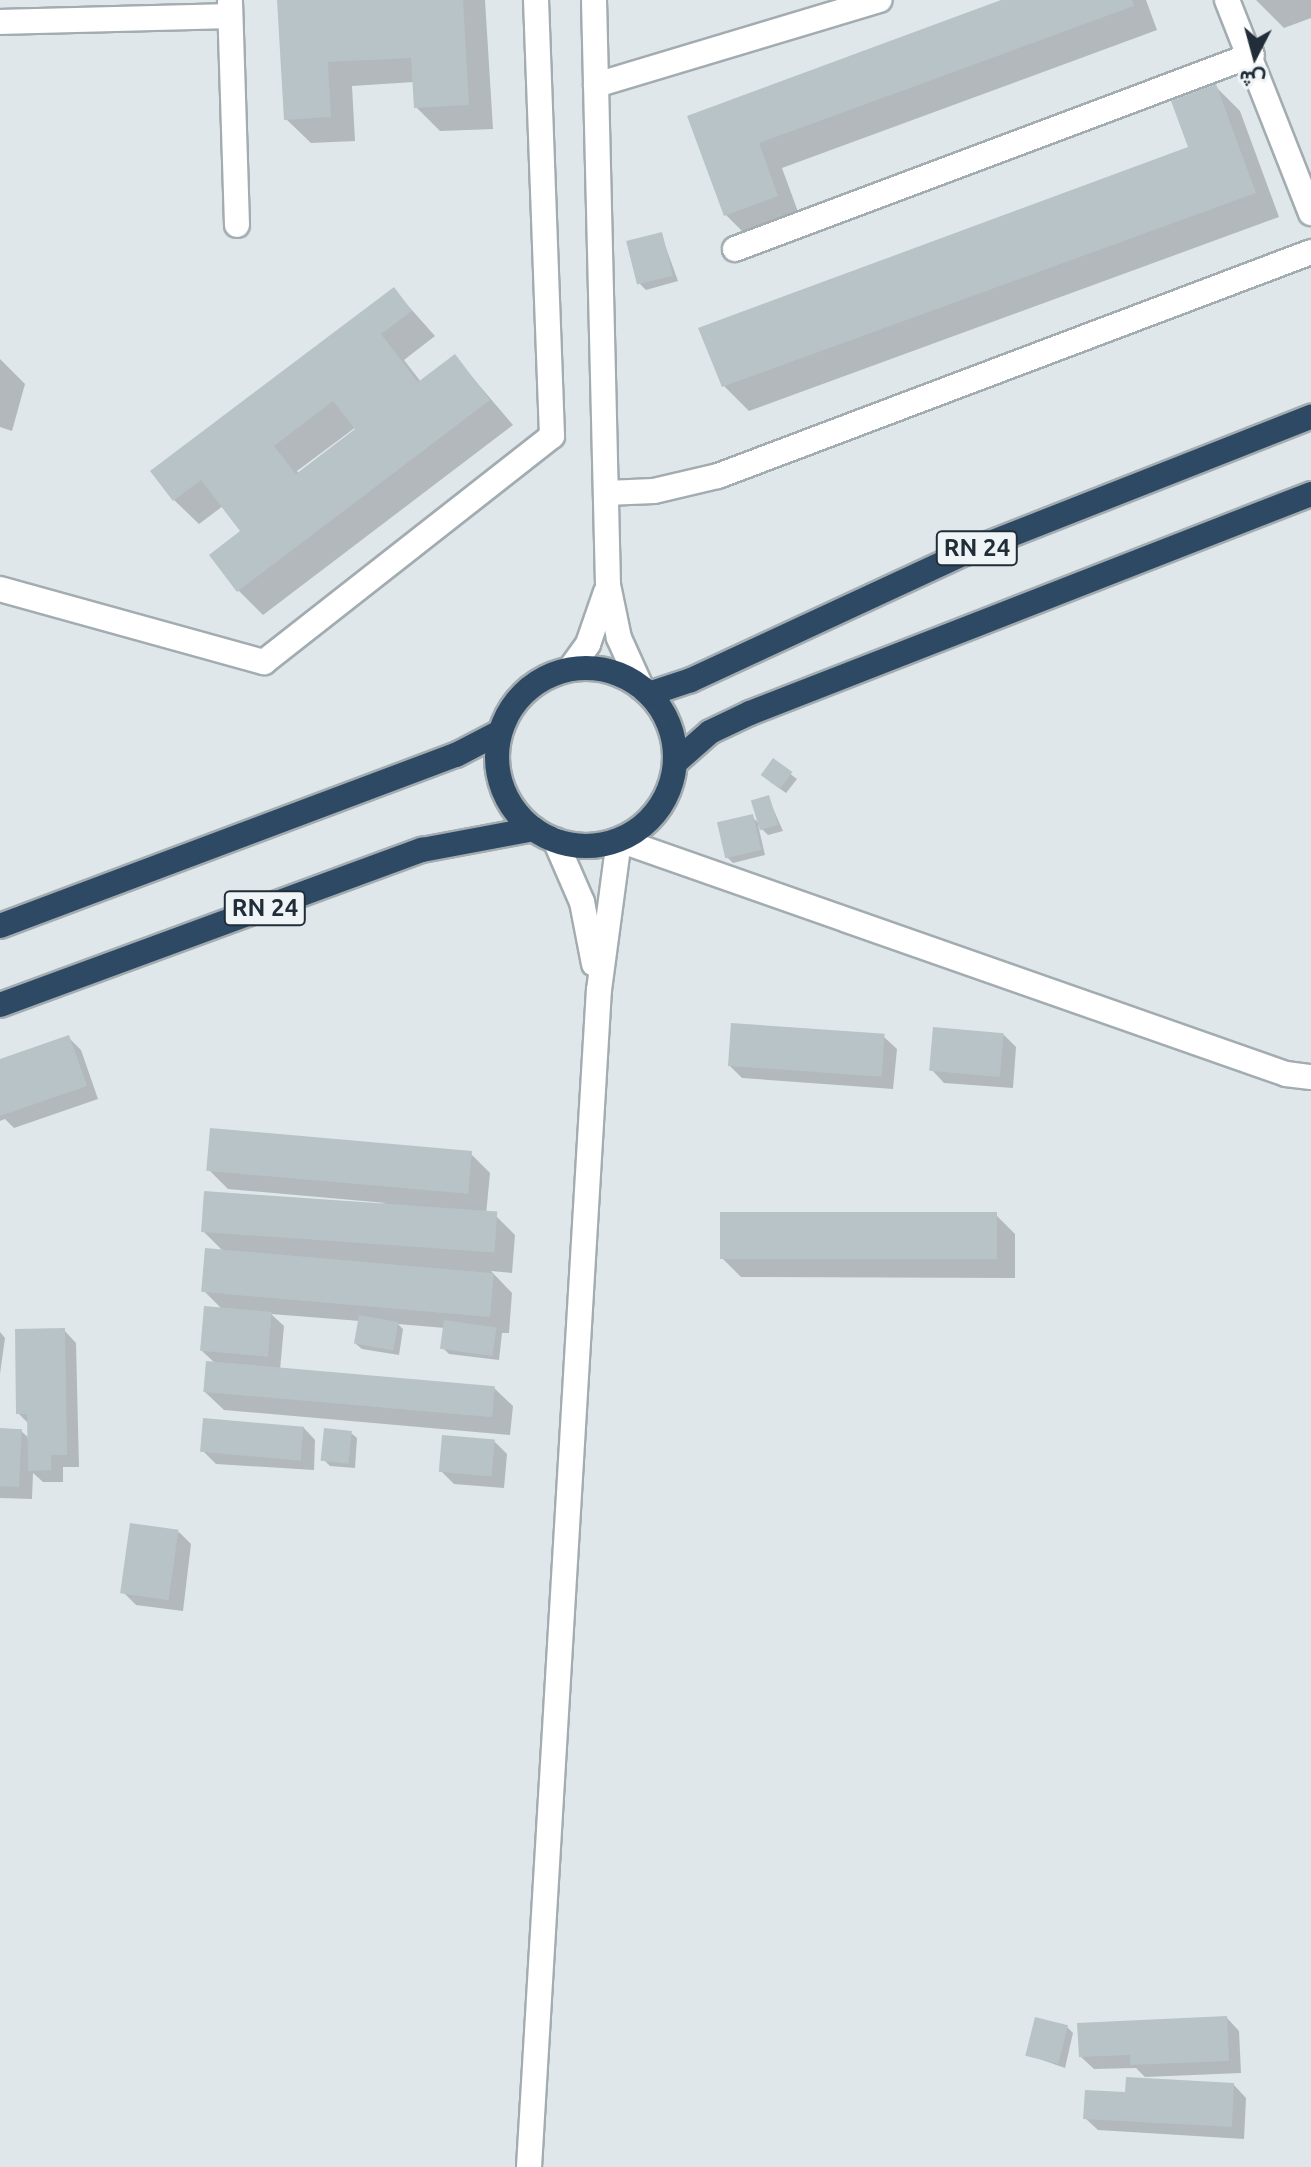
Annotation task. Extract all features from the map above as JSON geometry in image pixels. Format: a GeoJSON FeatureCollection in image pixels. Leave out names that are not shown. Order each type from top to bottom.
{"type":"FeatureCollection","features":[{"type":"Feature","properties":{"kind":"highway","name":"RN 24"},"geometry":{"type":"LineString","coordinates":[[645,690],[691,680],[965,553],[1311,417]]}},
{"type":"Feature","properties":{"kind":"highway","name":"RN 24"},"geometry":{"type":"LineString","coordinates":[[676,762],[710,732],[750,713],[1311,494]]}},
{"type":"Feature","properties":{"kind":"highway"},"geometry":{"type":"LineString","coordinates":[[0,926],[456,755],[500,732],[527,691],[570,669],[607,670],[645,690],[665,713],[676,762],[659,809],[619,840],[598,845],[545,835],[501,786],[500,732]]}},
{"type":"Feature","properties":{"kind":"highway","name":"RN 24"},"geometry":{"type":"LineString","coordinates":[[0,1005],[422,850],[545,835]]}},
{"type":"Feature","properties":{"kind":"street"},"geometry":{"type":"LineString","coordinates":[[0,589],[264,662],[552,436],[536,0]]}},
{"type":"Feature","properties":{"kind":"street"},"geometry":{"type":"LineString","coordinates":[[594,0],[608,585],[619,638],[645,690]]}},
{"type":"Feature","properties":{"kind":"street"},"geometry":{"type":"LineString","coordinates":[[596,85],[880,0]]}},
{"type":"Feature","properties":{"kind":"street"},"geometry":{"type":"LineString","coordinates":[[1227,0],[1252,55],[1311,213]]}},
{"type":"Feature","properties":{"kind":"street"},"geometry":{"type":"LineString","coordinates":[[0,22],[230,8],[237,225]]}},
{"type":"Feature","properties":{"kind":"street"},"geometry":{"type":"LineString","coordinates":[[735,249],[1252,55]]}},
{"type":"Feature","properties":{"kind":"street"},"geometry":{"type":"LineString","coordinates":[[606,493],[654,491],[718,476],[1311,252]]}},
{"type":"Feature","properties":{"kind":"street"},"geometry":{"type":"LineString","coordinates":[[570,669],[601,615],[608,585]]}},
{"type":"Feature","properties":{"kind":"street"},"geometry":{"type":"LineString","coordinates":[[545,835],[582,902],[599,990]]}},
{"type":"Feature","properties":{"kind":"street"},"geometry":{"type":"LineString","coordinates":[[529,2167],[599,990],[619,840],[1286,1074],[1311,1077]]}},
{"type":"Feature","properties":{"kind":"building"},"geometry":{"type":"Polygon","coordinates":[[[277,0],[463,0],[469,105],[414,108],[411,58],[328,62],[331,117],[284,120],[277,0]]]}},
{"type":"Feature","properties":{"kind":"building"},"geometry":{"type":"Polygon","coordinates":[[[1001,0],[1132,0],[1134,6],[759,143],[778,196],[724,216],[687,116],[1001,0]]]}},
{"type":"Feature","properties":{"kind":"building"},"geometry":{"type":"Polygon","coordinates":[[[1216,84],[1256,193],[722,387],[698,328],[1188,147],[1171,101],[1216,84]]]}},
{"type":"Feature","properties":{"kind":"building"},"geometry":{"type":"Polygon","coordinates":[[[662,232],[673,276],[637,285],[626,241],[662,232]]]}},
{"type":"Feature","properties":{"kind":"building"},"geometry":{"type":"Polygon","coordinates":[[[394,287],[412,311],[381,334],[418,382],[455,354],[490,400],[237,592],[209,555],[240,531],[201,480],[173,501],[150,471],[394,287]],[[333,401],[274,446],[296,474],[355,429],[333,401]]]}},
{"type":"Feature","properties":{"kind":"building"},"geometry":{"type":"Polygon","coordinates":[[[773,758],[792,772],[780,789],[761,775],[773,758]]]}},
{"type":"Feature","properties":{"kind":"building"},"geometry":{"type":"Polygon","coordinates":[[[769,795],[778,825],[760,830],[751,801],[769,795]]]}},
{"type":"Feature","properties":{"kind":"building"},"geometry":{"type":"Polygon","coordinates":[[[753,814],[761,850],[725,858],[717,822],[753,814]]]}},
{"type":"Feature","properties":{"kind":"building"},"geometry":{"type":"Polygon","coordinates":[[[731,1023],[885,1034],[882,1077],[728,1066],[731,1023]]]}},
{"type":"Feature","properties":{"kind":"building"},"geometry":{"type":"Polygon","coordinates":[[[933,1027],[1004,1033],[1000,1077],[929,1071],[933,1027]]]}},
{"type":"Feature","properties":{"kind":"building"},"geometry":{"type":"Polygon","coordinates":[[[69,1035],[87,1086],[0,1116],[0,1059],[69,1035]]]}},
{"type":"Feature","properties":{"kind":"building"},"geometry":{"type":"Polygon","coordinates":[[[210,1128],[472,1151],[468,1194],[206,1171],[210,1128]]]}},
{"type":"Feature","properties":{"kind":"building"},"geometry":{"type":"Polygon","coordinates":[[[204,1191],[497,1212],[494,1252],[201,1232],[204,1191]]]}},
{"type":"Feature","properties":{"kind":"building"},"geometry":{"type":"Polygon","coordinates":[[[720,1212],[997,1212],[997,1259],[720,1259],[720,1212]]]}},
{"type":"Feature","properties":{"kind":"building"},"geometry":{"type":"Polygon","coordinates":[[[205,1248],[494,1273],[490,1317],[201,1292],[205,1248]]]}},
{"type":"Feature","properties":{"kind":"building"},"geometry":{"type":"Polygon","coordinates":[[[204,1306],[272,1312],[268,1357],[200,1351],[204,1306]]]}},
{"type":"Feature","properties":{"kind":"building"},"geometry":{"type":"Polygon","coordinates":[[[359,1315],[398,1322],[393,1351],[354,1344],[359,1315]]]}},
{"type":"Feature","properties":{"kind":"building"},"geometry":{"type":"Polygon","coordinates":[[[444,1320],[496,1327],[492,1356],[440,1349],[444,1320]]]}},
{"type":"Feature","properties":{"kind":"building"},"geometry":{"type":"Polygon","coordinates":[[[65,1328],[67,1455],[51,1455],[51,1470],[28,1471],[27,1414],[16,1414],[15,1329],[65,1328]]]}},
{"type":"Feature","properties":{"kind":"building"},"geometry":{"type":"Polygon","coordinates":[[[206,1361],[495,1386],[492,1417],[203,1392],[206,1361]]]}},
{"type":"Feature","properties":{"kind":"building"},"geometry":{"type":"Polygon","coordinates":[[[203,1418],[304,1427],[301,1461],[200,1452],[203,1418]]]}},
{"type":"Feature","properties":{"kind":"building"},"geometry":{"type":"Polygon","coordinates":[[[0,1428],[22,1429],[19,1487],[0,1486],[0,1428]]]}},
{"type":"Feature","properties":{"kind":"building"},"geometry":{"type":"Polygon","coordinates":[[[324,1428],[352,1431],[348,1464],[321,1461],[324,1428]]]}},
{"type":"Feature","properties":{"kind":"building"},"geometry":{"type":"Polygon","coordinates":[[[442,1435],[495,1440],[492,1476],[439,1472],[442,1435]]]}},
{"type":"Feature","properties":{"kind":"building"},"geometry":{"type":"Polygon","coordinates":[[[130,1523],[179,1530],[169,1600],[120,1593],[130,1523]]]}},
{"type":"Feature","properties":{"kind":"building"},"geometry":{"type":"Polygon","coordinates":[[[1227,2016],[1229,2061],[1130,2065],[1130,2055],[1079,2057],[1077,2023],[1227,2016]]]}},
{"type":"Feature","properties":{"kind":"building"},"geometry":{"type":"Polygon","coordinates":[[[1035,2017],[1068,2025],[1058,2064],[1025,2056],[1035,2017]]]}},
{"type":"Feature","properties":{"kind":"building"},"geometry":{"type":"Polygon","coordinates":[[[1126,2077],[1234,2083],[1232,2127],[1083,2119],[1085,2090],[1125,2092],[1126,2077]]]}}]}
